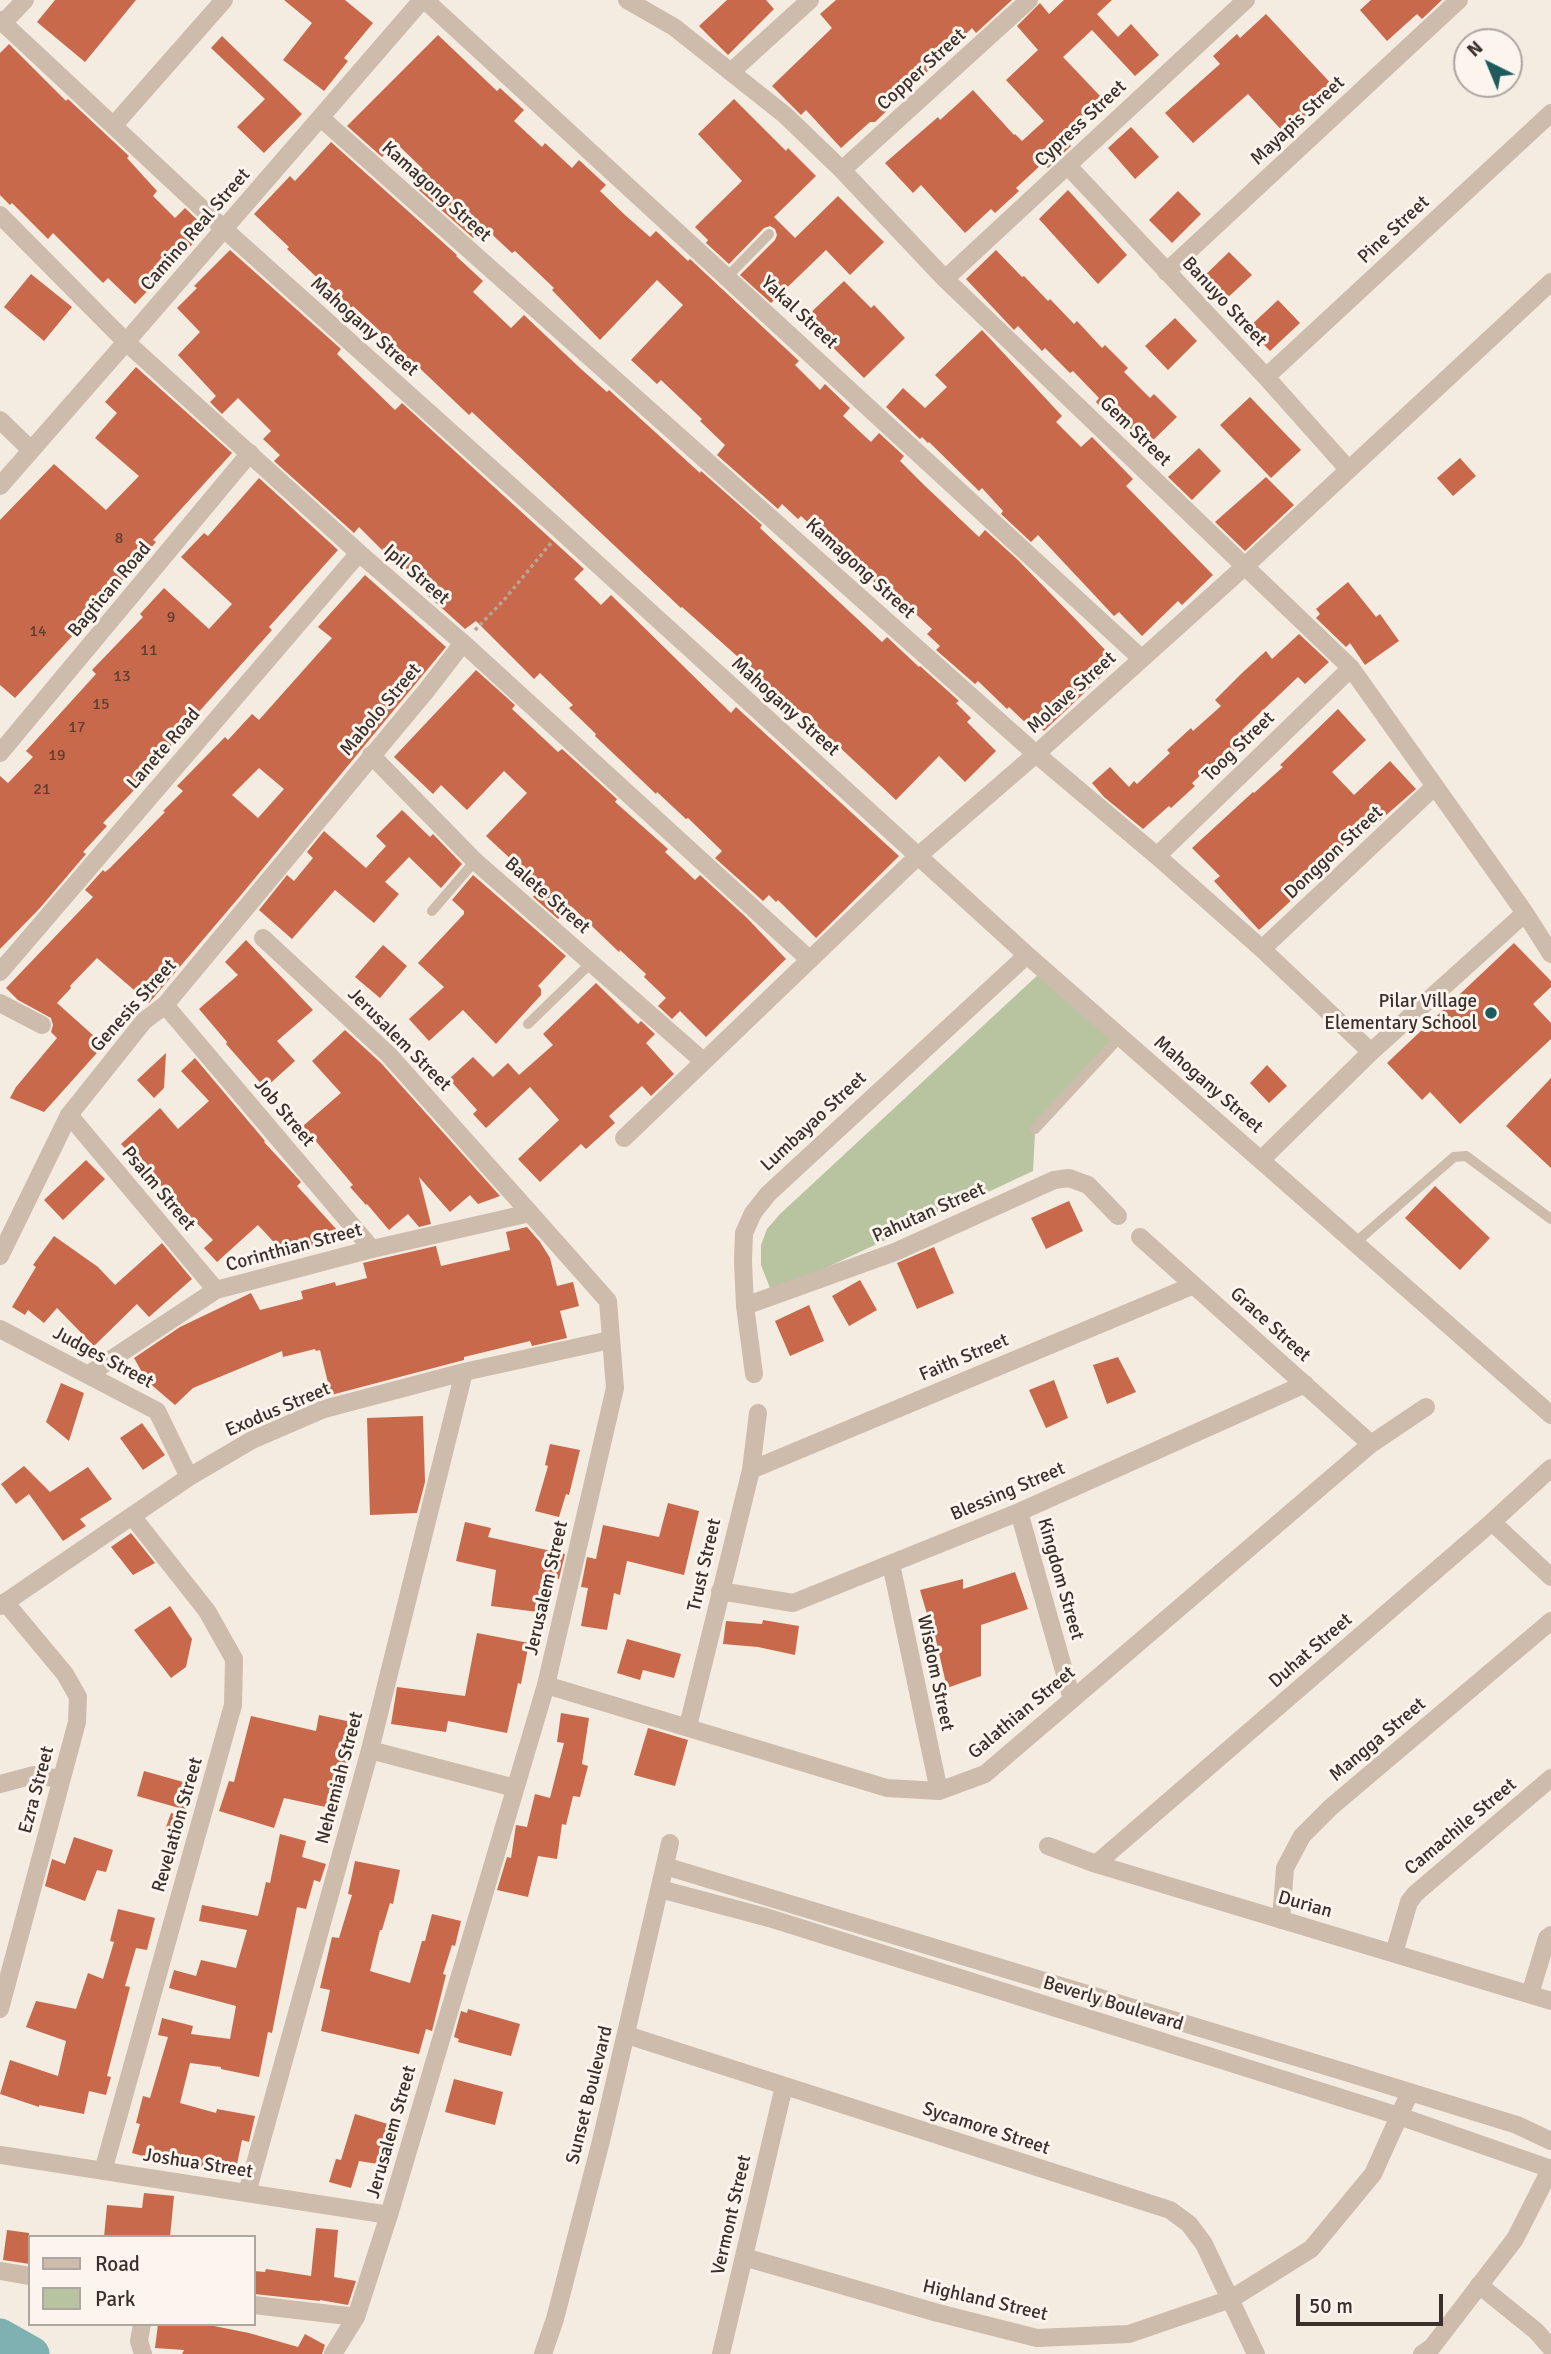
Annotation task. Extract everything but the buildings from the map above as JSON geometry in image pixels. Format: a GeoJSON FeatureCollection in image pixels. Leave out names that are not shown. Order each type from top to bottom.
{"type":"FeatureCollection","features":[{"type":"Feature","properties":{"kind":"street"},"geometry":{"type":"LineString","coordinates":[[2,21],[25,0]]}},
{"type":"Feature","properties":{"kind":"street"},"geometry":{"type":"LineString","coordinates":[[114,125],[224,0]]}},
{"type":"Feature","properties":{"kind":"street","name":"Camino Real Street"},"geometry":{"type":"LineString","coordinates":[[0,486],[424,0]]}},
{"type":"Feature","properties":{"kind":"street","name":"Yakal Street"},"geometry":{"type":"LineString","coordinates":[[424,0],[728,276],[1142,659]]}},
{"type":"Feature","properties":{"kind":"street","name":"Gem Street"},"geometry":{"type":"LineString","coordinates":[[627,0],[674,27],[733,71],[785,115],[842,170],[945,279],[1351,668],[1525,913],[1551,954]]}},
{"type":"Feature","properties":{"kind":"street"},"geometry":{"type":"LineString","coordinates":[[733,71],[810,0]]}},
{"type":"Feature","properties":{"kind":"street","name":"Copper Street"},"geometry":{"type":"LineString","coordinates":[[842,170],[1029,0]]}},
{"type":"Feature","properties":{"kind":"street","name":"Cypress Street"},"geometry":{"type":"LineString","coordinates":[[945,279],[1246,0]]}},
{"type":"Feature","properties":{"kind":"street","name":"Mayapis Street"},"geometry":{"type":"LineString","coordinates":[[1166,272],[1459,0]]}},
{"type":"Feature","properties":{"kind":"street","name":"Mahogany Street"},"geometry":{"type":"LineString","coordinates":[[2,21],[224,229],[1027,955],[1551,1415]]}},
{"type":"Feature","properties":{"kind":"street","name":"Pine Street"},"geometry":{"type":"LineString","coordinates":[[1266,377],[1551,113]]}},
{"type":"Feature","properties":{"kind":"street","name":"Kamagong Street"},"geometry":{"type":"LineString","coordinates":[[321,118],[1036,754],[1262,949],[1371,1052]]}},
{"type":"Feature","properties":{"kind":"street","name":"Banuyo Street"},"geometry":{"type":"LineString","coordinates":[[1068,166],[1266,377],[1348,469]]}},
{"type":"Feature","properties":{"kind":"street","name":"Ipil Street"},"geometry":{"type":"LineString","coordinates":[[0,215],[126,342],[359,553],[463,643],[810,960]]}},
{"type":"Feature","properties":{"kind":"street","name":"Molave Street"},"geometry":{"type":"LineString","coordinates":[[624,1138],[918,856],[1142,659],[1551,282]]}},
{"type":"Feature","properties":{"kind":"street"},"geometry":{"type":"LineString","coordinates":[[0,420],[31,450]]}},
{"type":"Feature","properties":{"kind":"street","name":"Bagtican Road"},"geometry":{"type":"LineString","coordinates":[[0,753],[250,453]]}},
{"type":"Feature","properties":{"kind":"street","name":"Lanete Road"},"geometry":{"type":"LineString","coordinates":[[0,972],[359,553]]}},
{"type":"Feature","properties":{"kind":"street","name":"Mabolo Street"},"geometry":{"type":"LineString","coordinates":[[330,804],[463,643]]}},
{"type":"Feature","properties":{"kind":"street","name":"Toog Street"},"geometry":{"type":"LineString","coordinates":[[1157,856],[1351,668]]}},
{"type":"Feature","properties":{"kind":"street","name":"Balete Street"},"geometry":{"type":"LineString","coordinates":[[371,755],[475,861],[703,1061]]}},
{"type":"Feature","properties":{"kind":"street","name":"Donggon Street"},"geometry":{"type":"LineString","coordinates":[[1262,949],[1434,787]]}},
{"type":"Feature","properties":{"kind":"street","name":"Genesis Street"},"geometry":{"type":"LineString","coordinates":[[0,1256],[69,1115],[144,1020],[164,1005],[330,804]]}},
{"type":"Feature","properties":{"kind":"street"},"geometry":{"type":"LineString","coordinates":[[1261,1160],[1371,1052],[1525,913]]}},
{"type":"Feature","properties":{"kind":"street","name":"Jerusalem Street"},"geometry":{"type":"LineString","coordinates":[[263,939],[389,1055],[608,1301],[615,1388],[546,1685],[516,1788],[389,2215],[356,2317],[333,2354]]}},
{"type":"Feature","properties":{"kind":"street","name":"Lumbayao Street"},"geometry":{"type":"LineString","coordinates":[[754,1374],[745,1306],[744,1233],[753,1213],[768,1194],[1027,955]]}},
{"type":"Feature","properties":{"kind":"street"},"geometry":{"type":"LineString","coordinates":[[0,1003],[42,1025]]}},
{"type":"Feature","properties":{"kind":"street","name":"Job Street"},"geometry":{"type":"LineString","coordinates":[[164,1005],[372,1249]]}},
{"type":"Feature","properties":{"kind":"street","name":"Psalm Street"},"geometry":{"type":"LineString","coordinates":[[69,1115],[216,1290]]}},
{"type":"Feature","properties":{"kind":"street","name":"Pahutan Street"},"geometry":{"type":"LineString","coordinates":[[745,1306],[895,1252],[1054,1180],[1069,1178],[1088,1185],[1118,1216]]}},
{"type":"Feature","properties":{"kind":"street","name":"Corinthian Street"},"geometry":{"type":"LineString","coordinates":[[89,1374],[216,1290],[372,1249],[530,1213]]}},
{"type":"Feature","properties":{"kind":"street","name":"Grace Street"},"geometry":{"type":"LineString","coordinates":[[1140,1237],[1371,1444]]}},
{"type":"Feature","properties":{"kind":"street","name":"Faith Street"},"geometry":{"type":"LineString","coordinates":[[751,1470],[1194,1285]]}},
{"type":"Feature","properties":{"kind":"street","name":"Judges Street"},"geometry":{"type":"LineString","coordinates":[[0,1329],[157,1411],[189,1477]]}},
{"type":"Feature","properties":{"kind":"street","name":"Exodus Street"},"geometry":{"type":"LineString","coordinates":[[3,1604],[189,1477],[252,1440],[324,1409],[464,1372],[610,1340]]}},
{"type":"Feature","properties":{"kind":"street","name":"Nehemiah Street"},"geometry":{"type":"LineString","coordinates":[[247,2193],[370,1750],[464,1372]]}},
{"type":"Feature","properties":{"kind":"street","name":"Blessing Street"},"geometry":{"type":"LineString","coordinates":[[720,1591],[793,1603],[1019,1512],[1305,1384]]}},
{"type":"Feature","properties":{"kind":"street","name":"Galathian Street"},"geometry":{"type":"LineString","coordinates":[[546,1685],[887,1788],[939,1791],[985,1774],[1371,1444],[1426,1407]]}},
{"type":"Feature","properties":{"kind":"street","name":"Trust Street"},"geometry":{"type":"LineString","coordinates":[[688,1726],[751,1470],[758,1413]]}},
{"type":"Feature","properties":{"kind":"street","name":"Duhat Street"},"geometry":{"type":"LineString","coordinates":[[1096,1864],[1551,1468]]}},
{"type":"Feature","properties":{"kind":"street","name":"Kingdom Street"},"geometry":{"type":"LineString","coordinates":[[1019,1512],[1072,1699]]}},
{"type":"Feature","properties":{"kind":"street","name":"Revelation Street"},"geometry":{"type":"LineString","coordinates":[[103,2171],[233,1705],[234,1658],[207,1611],[132,1516]]}},
{"type":"Feature","properties":{"kind":"street"},"geometry":{"type":"LineString","coordinates":[[1492,1522],[1551,1577]]}},
{"type":"Feature","properties":{"kind":"street","name":"Wisdom Street"},"geometry":{"type":"LineString","coordinates":[[891,1564],[939,1791]]}},
{"type":"Feature","properties":{"kind":"street","name":"Ezra Street"},"geometry":{"type":"LineString","coordinates":[[0,2009],[77,1722],[78,1697],[65,1674],[3,1604]]}},
{"type":"Feature","properties":{"kind":"street","name":"Mangga Street"},"geometry":{"type":"LineString","coordinates":[[1281,1920],[1285,1868],[1302,1836],[1331,1807],[1551,1621]]}},
{"type":"Feature","properties":{"kind":"street"},"geometry":{"type":"LineString","coordinates":[[370,1750],[516,1788]]}},
{"type":"Feature","properties":{"kind":"street"},"geometry":{"type":"LineString","coordinates":[[0,1784],[34,1775],[61,1779]]}},
{"type":"Feature","properties":{"kind":"street","name":"Camachile Street"},"geometry":{"type":"LineString","coordinates":[[1394,1953],[1409,1902],[1415,1894],[1551,1778]]}},
{"type":"Feature","properties":{"kind":"street","name":"Sunset Boulevard"},"geometry":{"type":"LineString","coordinates":[[543,2354],[555,2319],[627,2035],[670,1843]]}},
{"type":"Feature","properties":{"kind":"street","name":"Durian"},"geometry":{"type":"LineString","coordinates":[[1048,1846],[1096,1864],[1551,2001]]}},
{"type":"Feature","properties":{"kind":"street","name":"Beverly Boulevard"},"geometry":{"type":"LineString","coordinates":[[666,1866],[1517,2125],[1551,2141]]}},
{"type":"Feature","properties":{"kind":"street","name":"Beverly Boulevard"},"geometry":{"type":"LineString","coordinates":[[660,1889],[796,1927],[1399,2116],[1551,2169]]}},
{"type":"Feature","properties":{"kind":"street"},"geometry":{"type":"LineString","coordinates":[[1530,1994],[1551,1935]]}},
{"type":"Feature","properties":{"kind":"street","name":"Sycamore Street"},"geometry":{"type":"LineString","coordinates":[[627,2035],[1170,2210],[1189,2224],[1205,2244],[1256,2354]]}},
{"type":"Feature","properties":{"kind":"street","name":"Vermont Street"},"geometry":{"type":"LineString","coordinates":[[721,2354],[784,2086]]}},
{"type":"Feature","properties":{"kind":"street","name":"Highland Street"},"geometry":{"type":"LineString","coordinates":[[744,2258],[938,2314],[1037,2338],[1129,2334],[1231,2299],[1311,2249],[1373,2174],[1410,2092]]}},
{"type":"Feature","properties":{"kind":"street","name":"Joshua Street"},"geometry":{"type":"LineString","coordinates":[[0,2155],[389,2215]]}},
{"type":"Feature","properties":{"kind":"street"},"geometry":{"type":"LineString","coordinates":[[1422,2354],[1432,2347],[1516,2239],[1551,2169]]}},
{"type":"Feature","properties":{"kind":"street"},"geometry":{"type":"LineString","coordinates":[[0,2272],[28,2276]]}},
{"type":"Feature","properties":{"kind":"street"},"geometry":{"type":"LineString","coordinates":[[1479,2285],[1536,2331],[1551,2348]]}},
{"type":"Feature","properties":{"kind":"street"},"geometry":{"type":"LineString","coordinates":[[256,2305],[356,2317]]}},
{"type":"Feature","properties":{"kind":"street"},"geometry":{"type":"LineString","coordinates":[[142,2326],[139,2340],[142,2354]]}},
{"type":"Feature","properties":{"kind":"lane"},"geometry":{"type":"LineString","coordinates":[[728,276],[768,234]]}},
{"type":"Feature","properties":{"kind":"lane"},"geometry":{"type":"LineString","coordinates":[[432,911],[475,861]]}},
{"type":"Feature","properties":{"kind":"lane"},"geometry":{"type":"LineString","coordinates":[[528,1024],[592,962]]}},
{"type":"Feature","properties":{"kind":"lane"},"geometry":{"type":"LineString","coordinates":[[1035,1129],[1121,1036]]}},
{"type":"Feature","properties":{"kind":"lane"},"geometry":{"type":"LineString","coordinates":[[1356,1242],[1454,1157],[1466,1156],[1551,1219]]}},
{"type":"Feature","properties":{"kind":"path"},"geometry":{"type":"LineString","coordinates":[[463,643],[504,600],[561,531]]}},
{"type":"Feature","properties":{"kind":"green space"},"geometry":{"type":"Polygon","coordinates":[[[1040,973],[1120,1043],[1035,1133],[1033,1171],[772,1293],[761,1265],[761,1245],[767,1229],[1040,973]]]}},
{"type":"Feature","properties":{"kind":"waterway"},"geometry":{"type":"LineString","coordinates":[[0,2336],[32,2354]]}},
{"type":"Feature","properties":{"kind":"place","name":"Pilar Village Elementary School"},"geometry":{"type":"Point","coordinates":[1491,1013]}}]}
